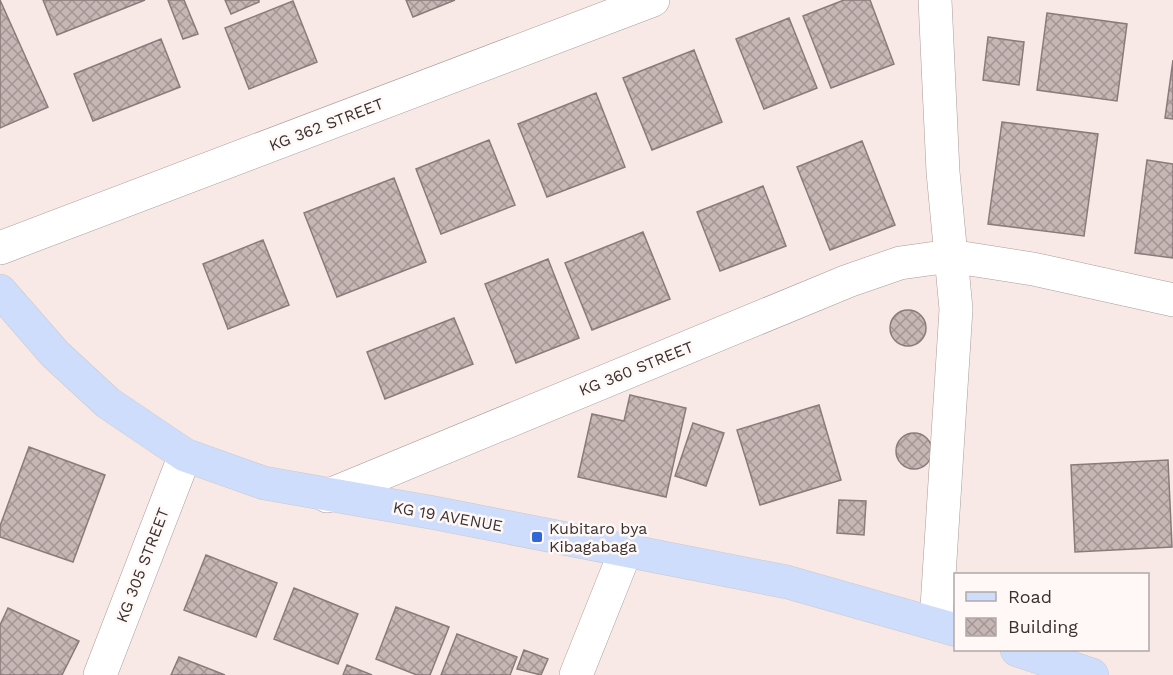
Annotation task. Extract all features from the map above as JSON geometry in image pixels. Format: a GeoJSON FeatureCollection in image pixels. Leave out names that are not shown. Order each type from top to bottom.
{"type":"FeatureCollection","features":[{"type":"Feature","properties":{"kind":"main road","name":"KG 19 AVENUE"},"geometry":{"type":"LineString","coordinates":[[0,291],[55,354],[108,403],[185,455],[264,483],[787,582],[946,626]]}},
{"type":"Feature","properties":{"kind":"main road"},"geometry":{"type":"LineString","coordinates":[[1020,651],[1092,675]]}},
{"type":"Feature","properties":{"kind":"street","name":"KG 362 STREET"},"geometry":{"type":"LineString","coordinates":[[0,248],[653,0]]}},
{"type":"Feature","properties":{"kind":"street"},"geometry":{"type":"LineString","coordinates":[[935,0],[950,256],[957,309],[946,626]]}},
{"type":"Feature","properties":{"kind":"street","name":"KG 360 STREET"},"geometry":{"type":"LineString","coordinates":[[327,496],[848,281],[900,263],[950,256],[1033,269],[1173,300]]}},
{"type":"Feature","properties":{"kind":"street","name":"KG 305 STREET"},"geometry":{"type":"LineString","coordinates":[[100,675],[185,455]]}},
{"type":"Feature","properties":{"kind":"street"},"geometry":{"type":"LineString","coordinates":[[576,675],[626,550]]}},
{"type":"Feature","properties":{"kind":"building"},"geometry":{"type":"Polygon","coordinates":[[[0,0],[48,107],[0,128],[0,0]]]}},
{"type":"Feature","properties":{"kind":"building"},"geometry":{"type":"Polygon","coordinates":[[[43,0],[145,0],[57,35],[43,0]]]}},
{"type":"Feature","properties":{"kind":"building"},"geometry":{"type":"Polygon","coordinates":[[[168,0],[184,0],[198,34],[183,39],[168,0]]]}},
{"type":"Feature","properties":{"kind":"building"},"geometry":{"type":"Polygon","coordinates":[[[225,0],[259,0],[259,2],[231,14],[225,0]]]}},
{"type":"Feature","properties":{"kind":"building"},"geometry":{"type":"Polygon","coordinates":[[[406,0],[455,0],[413,17],[406,0]]]}},
{"type":"Feature","properties":{"kind":"building"},"geometry":{"type":"Polygon","coordinates":[[[844,0],[870,0],[894,64],[831,88],[803,16],[844,0]]]}},
{"type":"Feature","properties":{"kind":"building"},"geometry":{"type":"Polygon","coordinates":[[[293,1],[317,62],[249,89],[225,28],[293,1]]]}},
{"type":"Feature","properties":{"kind":"building"},"geometry":{"type":"Polygon","coordinates":[[[1047,13],[1127,24],[1117,101],[1037,90],[1047,13]]]}},
{"type":"Feature","properties":{"kind":"building"},"geometry":{"type":"Polygon","coordinates":[[[789,18],[817,88],[764,109],[736,39],[789,18]]]}},
{"type":"Feature","properties":{"kind":"building"},"geometry":{"type":"Polygon","coordinates":[[[988,37],[1024,42],[1019,85],[983,80],[988,37]]]}},
{"type":"Feature","properties":{"kind":"building"},"geometry":{"type":"Polygon","coordinates":[[[161,39],[180,87],[93,121],[74,74],[161,39]]]}},
{"type":"Feature","properties":{"kind":"building"},"geometry":{"type":"Polygon","coordinates":[[[694,50],[722,122],[652,150],[623,78],[694,50]]]}},
{"type":"Feature","properties":{"kind":"building"},"geometry":{"type":"Polygon","coordinates":[[[1173,60],[1173,119],[1165,118],[1173,60]]]}},
{"type":"Feature","properties":{"kind":"building"},"geometry":{"type":"Polygon","coordinates":[[[596,93],[625,167],[547,197],[518,124],[596,93]]]}},
{"type":"Feature","properties":{"kind":"building"},"geometry":{"type":"Polygon","coordinates":[[[1002,122],[1098,134],[1084,236],[988,224],[1002,122]]]}},
{"type":"Feature","properties":{"kind":"building"},"geometry":{"type":"Polygon","coordinates":[[[489,140],[515,205],[441,234],[416,169],[489,140]]]}},
{"type":"Feature","properties":{"kind":"building"},"geometry":{"type":"Polygon","coordinates":[[[862,141],[895,225],[830,250],[797,167],[862,141]]]}},
{"type":"Feature","properties":{"kind":"building"},"geometry":{"type":"Polygon","coordinates":[[[1147,160],[1173,164],[1173,258],[1135,253],[1147,160]]]}},
{"type":"Feature","properties":{"kind":"building"},"geometry":{"type":"Polygon","coordinates":[[[394,178],[426,262],[337,297],[304,213],[394,178]]]}},
{"type":"Feature","properties":{"kind":"building"},"geometry":{"type":"Polygon","coordinates":[[[763,186],[786,246],[720,271],[697,212],[763,186]]]}},
{"type":"Feature","properties":{"kind":"building"},"geometry":{"type":"Polygon","coordinates":[[[643,232],[670,299],[592,330],[565,263],[643,232]]]}},
{"type":"Feature","properties":{"kind":"building"},"geometry":{"type":"Polygon","coordinates":[[[263,240],[289,305],[228,329],[203,264],[263,240]]]}},
{"type":"Feature","properties":{"kind":"building"},"geometry":{"type":"Polygon","coordinates":[[[548,259],[579,338],[516,363],[485,284],[548,259]]]}},
{"type":"Feature","properties":{"kind":"building"},"geometry":{"type":"Polygon","coordinates":[[[908,310],[921,315],[926,328],[921,341],[908,346],[895,341],[890,328],[895,315],[908,310]]]}},
{"type":"Feature","properties":{"kind":"building"},"geometry":{"type":"Polygon","coordinates":[[[454,318],[473,364],[385,399],[367,352],[454,318]]]}},
{"type":"Feature","properties":{"kind":"building"},"geometry":{"type":"Polygon","coordinates":[[[630,395],[686,408],[666,497],[578,477],[592,414],[624,421],[630,395]]]}},
{"type":"Feature","properties":{"kind":"building"},"geometry":{"type":"Polygon","coordinates":[[[819,405],[841,480],[760,505],[737,430],[819,405]]]}},
{"type":"Feature","properties":{"kind":"building"},"geometry":{"type":"Polygon","coordinates":[[[693,423],[724,433],[706,486],[675,476],[693,423]]]}},
{"type":"Feature","properties":{"kind":"building"},"geometry":{"type":"Polygon","coordinates":[[[914,433],[927,438],[932,451],[927,464],[914,469],[901,464],[896,451],[901,438],[914,433]]]}},
{"type":"Feature","properties":{"kind":"building"},"geometry":{"type":"Polygon","coordinates":[[[29,447],[105,475],[73,562],[0,537],[0,526],[29,447]]]}},
{"type":"Feature","properties":{"kind":"building"},"geometry":{"type":"Polygon","coordinates":[[[1168,460],[1172,547],[1075,552],[1071,465],[1168,460]]]}},
{"type":"Feature","properties":{"kind":"building"},"geometry":{"type":"Polygon","coordinates":[[[839,500],[866,501],[864,535],[837,533],[839,500]]]}},
{"type":"Feature","properties":{"kind":"building"},"geometry":{"type":"Polygon","coordinates":[[[206,555],[277,583],[256,637],[184,610],[206,555]]]}},
{"type":"Feature","properties":{"kind":"building"},"geometry":{"type":"Polygon","coordinates":[[[294,588],[358,614],[338,664],[274,639],[294,588]]]}},
{"type":"Feature","properties":{"kind":"building"},"geometry":{"type":"Polygon","coordinates":[[[396,607],[449,627],[430,675],[417,675],[376,659],[396,607]]]}},
{"type":"Feature","properties":{"kind":"building"},"geometry":{"type":"Polygon","coordinates":[[[8,608],[79,641],[62,675],[0,675],[0,625],[8,608]]]}},
{"type":"Feature","properties":{"kind":"building"},"geometry":{"type":"Polygon","coordinates":[[[457,634],[517,657],[510,675],[441,675],[457,634]]]}},
{"type":"Feature","properties":{"kind":"building"},"geometry":{"type":"Polygon","coordinates":[[[524,650],[548,659],[541,675],[517,669],[524,650]]]}},
{"type":"Feature","properties":{"kind":"building"},"geometry":{"type":"Polygon","coordinates":[[[179,657],[225,675],[171,675],[179,657]]]}},
{"type":"Feature","properties":{"kind":"building"},"geometry":{"type":"Polygon","coordinates":[[[347,665],[372,675],[343,675],[347,665]]]}},
{"type":"Feature","properties":{"kind":"place","name":"Kubitaro bya Kibagabaga"},"geometry":{"type":"Point","coordinates":[537,537]}}]}
